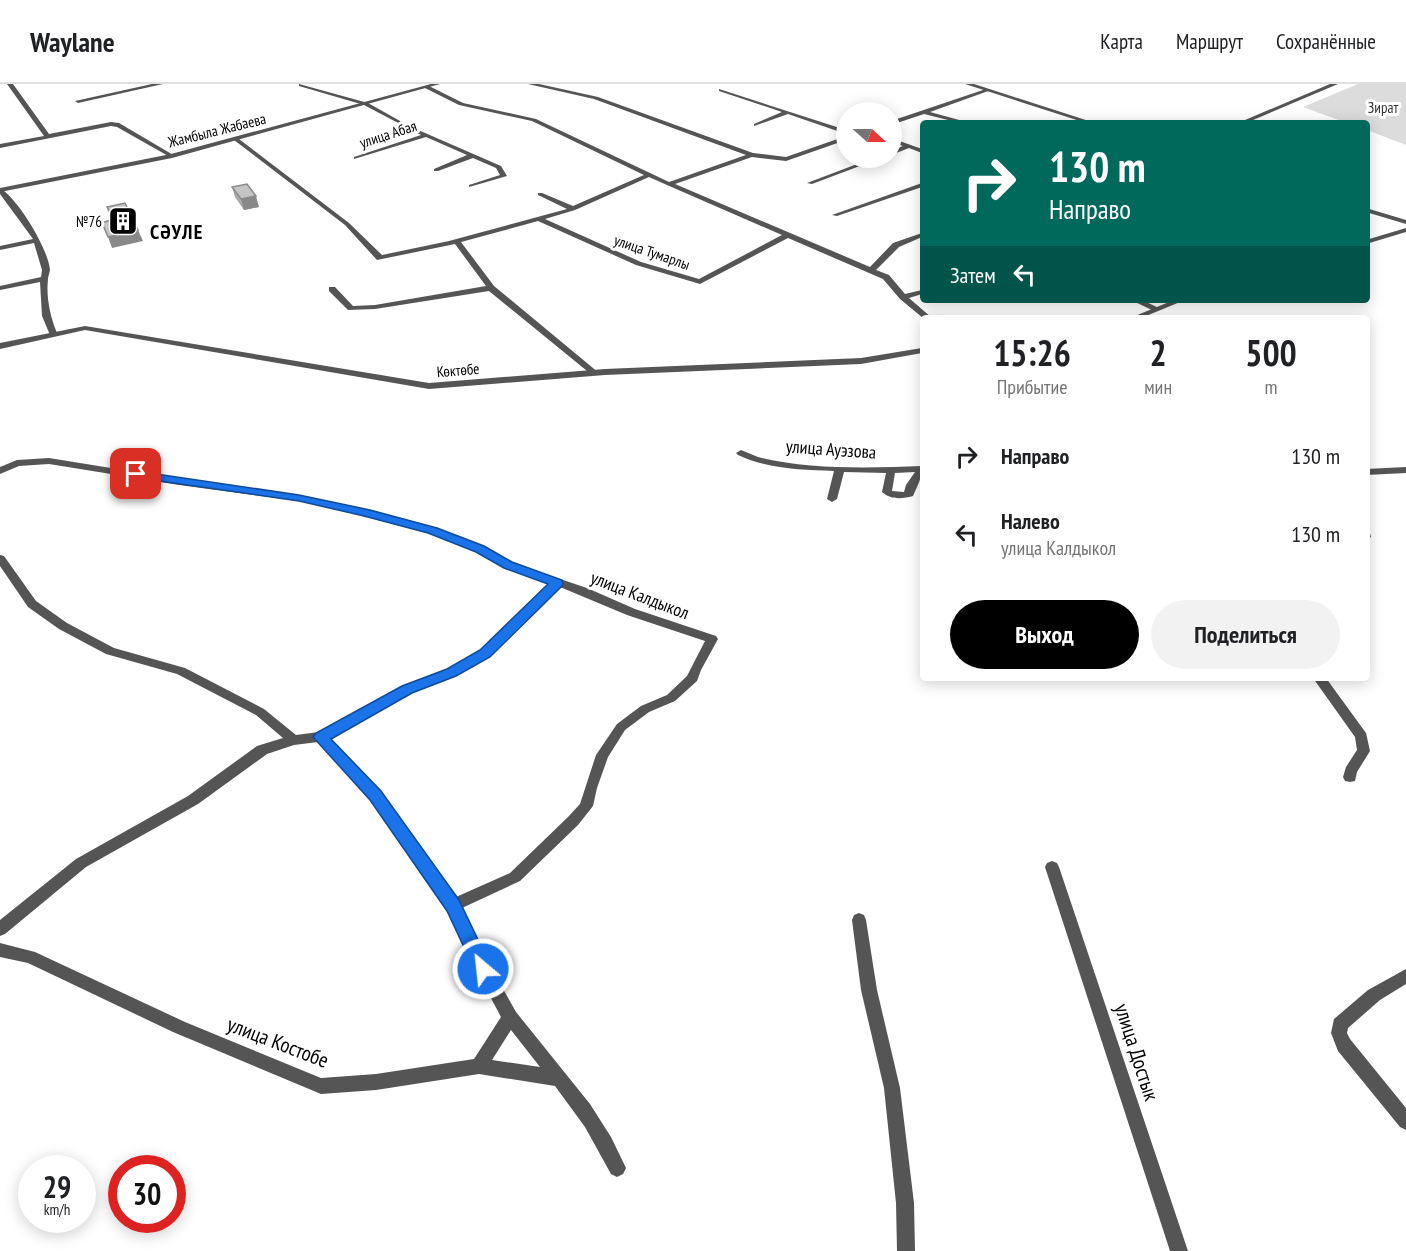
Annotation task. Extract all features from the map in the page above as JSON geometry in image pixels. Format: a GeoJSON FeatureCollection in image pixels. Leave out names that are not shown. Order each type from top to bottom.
{"type":"FeatureCollection","features":[{"type":"Feature","properties":{"kind":"street"},"geometry":{"type":"LineString","coordinates":[[10,84],[47,136]]}},
{"type":"Feature","properties":{"kind":"street"},"geometry":{"type":"LineString","coordinates":[[78,101],[160,84]]}},
{"type":"Feature","properties":{"kind":"street"},"geometry":{"type":"LineString","coordinates":[[302,84],[366,104],[427,135],[499,167],[504,176],[471,186]]}},
{"type":"Feature","properties":{"kind":"street","name":"Жамбыла Жабаева"},"geometry":{"type":"LineString","coordinates":[[0,190],[172,156],[437,84]]}},
{"type":"Feature","properties":{"kind":"street"},"geometry":{"type":"LineString","coordinates":[[531,84],[596,98],[752,155],[786,159],[836,142]]}},
{"type":"Feature","properties":{"kind":"street"},"geometry":{"type":"LineString","coordinates":[[968,84],[1083,120]]}},
{"type":"Feature","properties":{"kind":"street"},"geometry":{"type":"LineString","coordinates":[[1248,120],[1335,84]]}},
{"type":"Feature","properties":{"kind":"street"},"geometry":{"type":"LineString","coordinates":[[427,87],[461,104],[534,120],[669,184],[886,277],[903,297],[924,315]]}},
{"type":"Feature","properties":{"kind":"street"},"geometry":{"type":"LineString","coordinates":[[721,90],[836,129]]}},
{"type":"Feature","properties":{"kind":"street"},"geometry":{"type":"LineString","coordinates":[[902,119],[988,90]]}},
{"type":"Feature","properties":{"kind":"street"},"geometry":{"type":"LineString","coordinates":[[924,111],[956,120]]}},
{"type":"Feature","properties":{"kind":"street"},"geometry":{"type":"LineString","coordinates":[[756,125],[788,112]]}},
{"type":"Feature","properties":{"kind":"street"},"geometry":{"type":"LineString","coordinates":[[0,146],[111,124],[119,125],[172,156]]}},
{"type":"Feature","properties":{"kind":"street","name":"улица Абая"},"geometry":{"type":"LineString","coordinates":[[356,158],[427,135]]}},
{"type":"Feature","properties":{"kind":"street"},"geometry":{"type":"LineString","coordinates":[[237,140],[347,224],[380,258],[458,241],[573,209],[649,175]]}},
{"type":"Feature","properties":{"kind":"street"},"geometry":{"type":"LineString","coordinates":[[902,144],[920,150]]}},
{"type":"Feature","properties":{"kind":"street"},"geometry":{"type":"LineString","coordinates":[[902,149],[909,146]]}},
{"type":"Feature","properties":{"kind":"street"},"geometry":{"type":"LineString","coordinates":[[435,170],[474,155]]}},
{"type":"Feature","properties":{"kind":"street"},"geometry":{"type":"LineString","coordinates":[[669,184],[752,155]]}},
{"type":"Feature","properties":{"kind":"street"},"geometry":{"type":"LineString","coordinates":[[810,183],[851,168]]}},
{"type":"Feature","properties":{"kind":"street"},"geometry":{"type":"LineString","coordinates":[[835,215],[920,186]]}},
{"type":"Feature","properties":{"kind":"street"},"geometry":{"type":"LineString","coordinates":[[0,190],[37,240],[46,270],[44,279],[46,316],[52,333]]}},
{"type":"Feature","properties":{"kind":"street"},"geometry":{"type":"LineString","coordinates":[[540,194],[573,209]]}},
{"type":"Feature","properties":{"kind":"street"},"geometry":{"type":"LineString","coordinates":[[1370,211],[1406,222]]}},
{"type":"Feature","properties":{"kind":"street","name":"улица Тумарлы"},"geometry":{"type":"LineString","coordinates":[[539,219],[606,250],[676,277],[700,282],[788,235]]}},
{"type":"Feature","properties":{"kind":"street"},"geometry":{"type":"LineString","coordinates":[[1370,241],[1406,230]]}},
{"type":"Feature","properties":{"kind":"street"},"geometry":{"type":"LineString","coordinates":[[871,271],[896,245],[920,237]]}},
{"type":"Feature","properties":{"kind":"street"},"geometry":{"type":"LineString","coordinates":[[0,248],[37,240]]}},
{"type":"Feature","properties":{"kind":"street"},"geometry":{"type":"LineString","coordinates":[[458,241],[491,288],[595,373]]}},
{"type":"Feature","properties":{"kind":"street"},"geometry":{"type":"LineString","coordinates":[[0,288],[44,279]]}},
{"type":"Feature","properties":{"kind":"street"},"geometry":{"type":"LineString","coordinates":[[332,289],[351,308],[375,307],[491,288]]}},
{"type":"Feature","properties":{"kind":"street"},"geometry":{"type":"LineString","coordinates":[[903,297],[920,293]]}},
{"type":"Feature","properties":{"kind":"street"},"geometry":{"type":"LineString","coordinates":[[1142,303],[1156,309]]}},
{"type":"Feature","properties":{"kind":"street"},"geometry":{"type":"LineString","coordinates":[[1141,315],[1173,303]]}},
{"type":"Feature","properties":{"kind":"street","name":"Көктөбе"},"geometry":{"type":"LineString","coordinates":[[0,346],[52,333],[84,328],[429,386],[595,373],[861,361],[920,351]]}},
{"type":"Feature","properties":{"kind":"street","name":"улица Ауэзова"},"geometry":{"type":"LineString","coordinates":[[741,453],[753,461],[765,463],[891,470],[920,469]]}},
{"type":"Feature","properties":{"kind":"street","name":"улица Калдыкол"},"geometry":{"type":"LineString","coordinates":[[0,471],[17,464],[49,461],[299,498],[366,512],[432,531],[480,549],[508,565],[640,615],[712,639],[693,678],[671,698],[645,709],[621,727],[602,755],[586,806],[573,821],[515,877],[453,905]]}},
{"type":"Feature","properties":{"kind":"street"},"geometry":{"type":"LineString","coordinates":[[832,499],[840,468]]}},
{"type":"Feature","properties":{"kind":"street"},"geometry":{"type":"LineString","coordinates":[[891,470],[887,492],[893,496],[909,494],[911,485],[920,472]]}},
{"type":"Feature","properties":{"kind":"street"},"geometry":{"type":"LineString","coordinates":[[1370,472],[1406,470]]}},
{"type":"Feature","properties":{"kind":"street"},"geometry":{"type":"LineString","coordinates":[[0,558],[32,604],[63,626],[110,651],[181,671],[260,712],[294,740]]}},
{"type":"Feature","properties":{"kind":"street"},"geometry":{"type":"LineString","coordinates":[[0,929],[81,862],[193,800],[262,750],[294,740],[321,737],[407,690],[452,672],[485,653],[557,583]]}},
{"type":"Feature","properties":{"kind":"street"},"geometry":{"type":"LineString","coordinates":[[1321,681],[1361,736],[1364,751],[1351,771],[1350,777]]}},
{"type":"Feature","properties":{"kind":"street"},"geometry":{"type":"LineString","coordinates":[[321,737],[376,796],[453,905],[466,937],[510,1017],[582,1105],[603,1138],[617,1167]]}},
{"type":"Feature","properties":{"kind":"street","name":"улица Достык"},"geometry":{"type":"LineString","coordinates":[[1052,867],[1179,1251]]}},
{"type":"Feature","properties":{"kind":"street"},"geometry":{"type":"LineString","coordinates":[[859,920],[869,990],[892,1088],[905,1203],[906,1251]]}},
{"type":"Feature","properties":{"kind":"street","name":"улица Костобе"},"geometry":{"type":"LineString","coordinates":[[0,950],[30,957],[179,1027],[321,1086],[376,1082],[478,1066],[559,1078]]}},
{"type":"Feature","properties":{"kind":"street"},"geometry":{"type":"LineString","coordinates":[[1406,976],[1374,994],[1340,1024],[1339,1033],[1344,1045],[1406,1121]]}},
{"type":"Feature","properties":{"kind":"street"},"geometry":{"type":"LineString","coordinates":[[478,1066],[510,1017]]}},
{"type":"Feature","properties":{"kind":"green space","name":"Зират"},"geometry":{"type":"Polygon","coordinates":[[[1358,84],[1406,84],[1406,145],[1370,131],[1370,120],[1339,120],[1303,107],[1358,84]]]}},
{"type":"Feature","properties":{"kind":"building"},"geometry":{"type":"Polygon","coordinates":[[[247,184],[256,196],[241,199],[232,187],[247,184]]]}},
{"type":"Feature","properties":{"kind":"building"},"geometry":{"type":"Polygon","coordinates":[[[125,203],[138,230],[108,237],[102,223],[113,219],[107,207],[125,203]]]}},
{"type":"Feature","properties":{"kind":"place","name":"№76"},"geometry":{"type":"Point","coordinates":[123,221]}},
{"type":"Feature","properties":{"kind":"district","name":"СӘУЛЕ"},"geometry":{"type":"Point","coordinates":[177,232]}},
{"type":"Feature","properties":{"kind":"route"},"geometry":{"type":"LineString","coordinates":[[136,474],[299,498],[366,512],[432,531],[480,549],[508,565],[557,583],[485,653],[452,672],[407,690],[321,737],[376,796],[453,905],[466,937],[483,969]]}}]}
